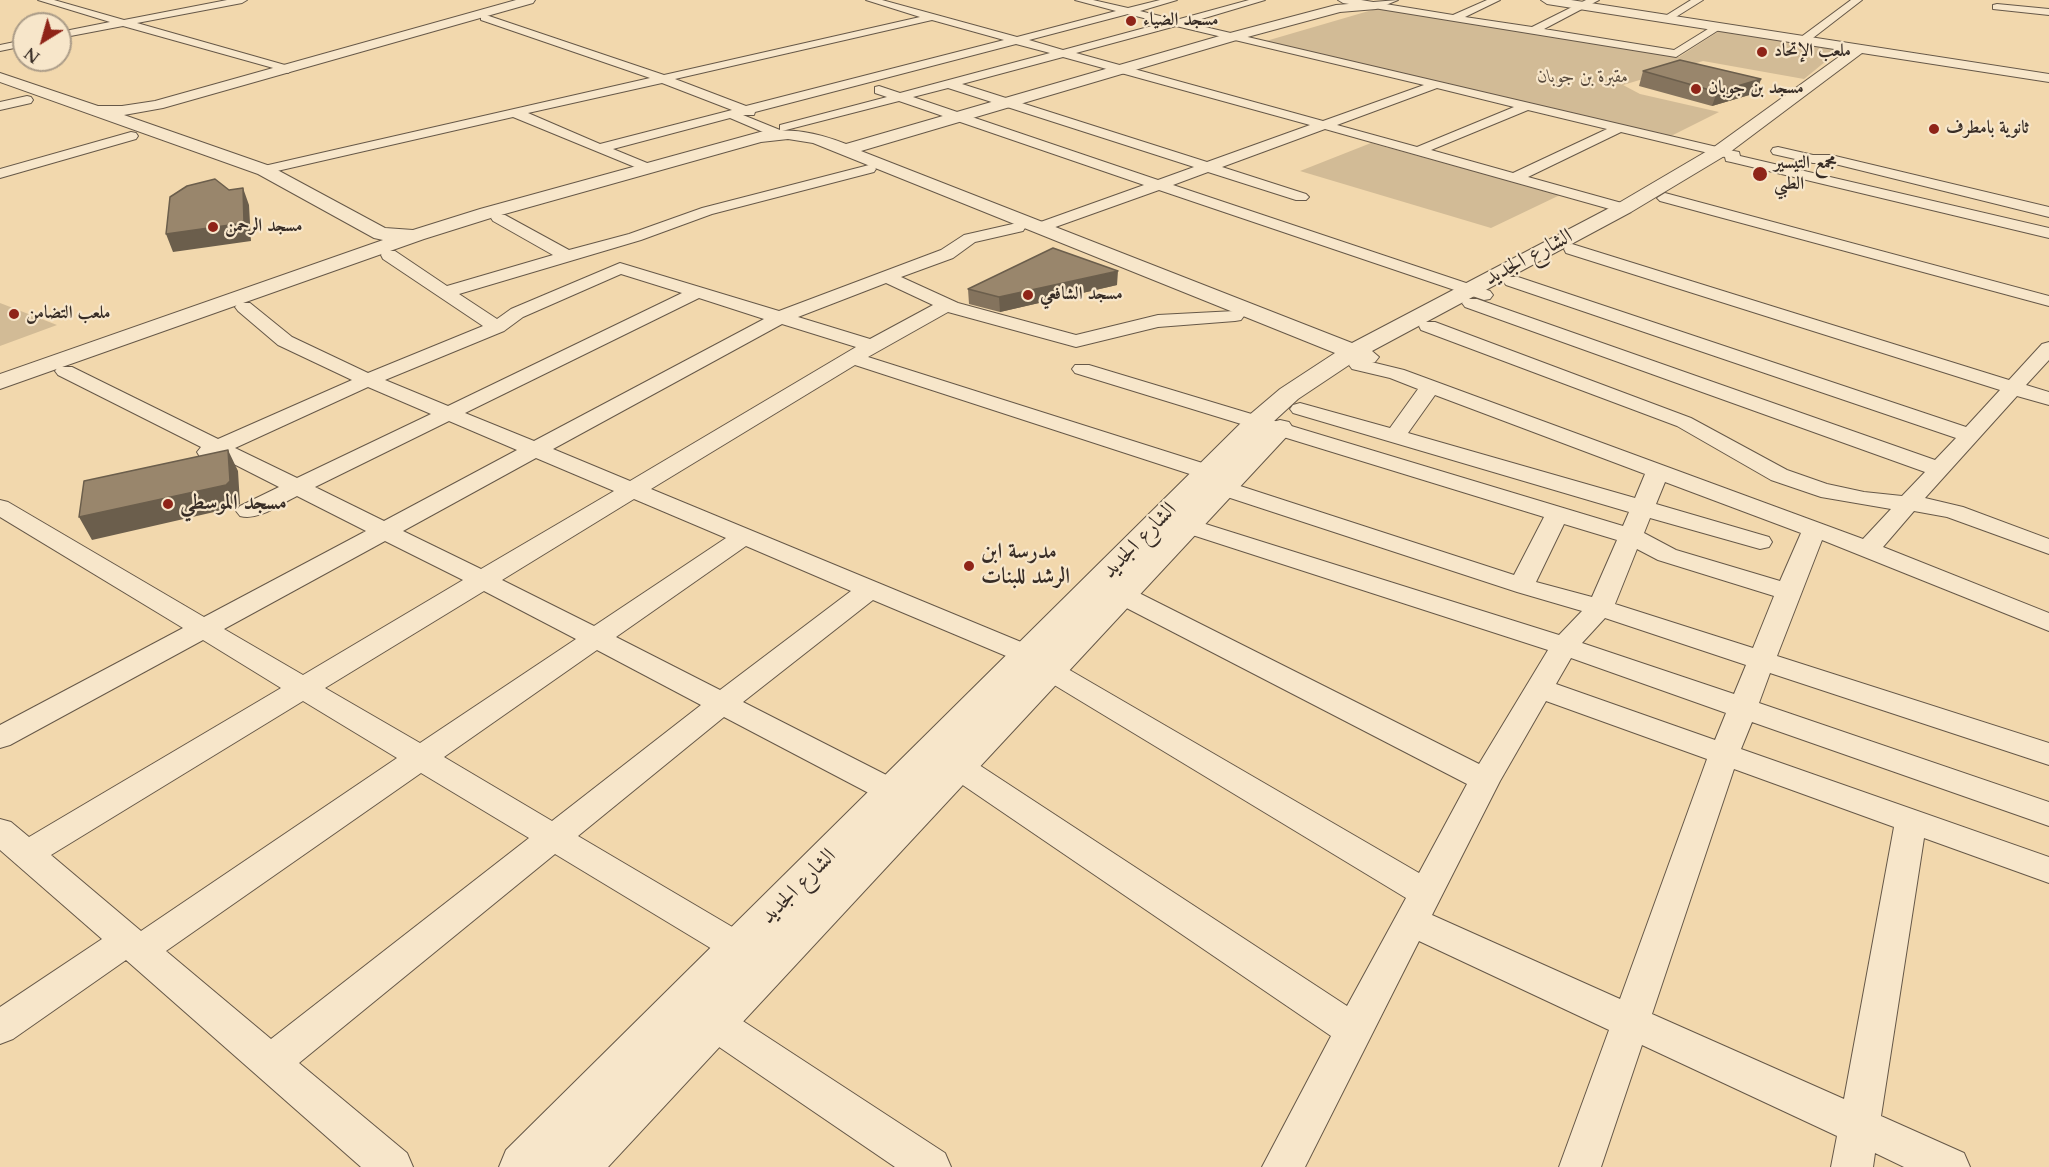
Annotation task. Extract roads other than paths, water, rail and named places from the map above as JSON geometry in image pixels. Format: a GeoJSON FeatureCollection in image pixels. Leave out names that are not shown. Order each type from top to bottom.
{"type":"FeatureCollection","features":[{"type":"Feature","properties":{"kind":"street"},"geometry":{"type":"LineString","coordinates":[[43,0],[288,69]]}},
{"type":"Feature","properties":{"kind":"street"},"geometry":{"type":"LineString","coordinates":[[72,33],[242,0]]}},
{"type":"Feature","properties":{"kind":"street"},"geometry":{"type":"LineString","coordinates":[[1,81],[27,100],[89,116],[164,107],[546,0]]}},
{"type":"Feature","properties":{"kind":"street"},"geometry":{"type":"LineString","coordinates":[[871,0],[1624,208]]}},
{"type":"Feature","properties":{"kind":"street"},"geometry":{"type":"LineString","coordinates":[[1080,0],[1619,128],[1736,153],[2049,233]]}},
{"type":"Feature","properties":{"kind":"street"},"geometry":{"type":"LineString","coordinates":[[599,148],[1172,0]]}},
{"type":"Feature","properties":{"kind":"street"},"geometry":{"type":"LineString","coordinates":[[0,394],[244,307],[417,235],[647,168],[788,132],[901,97],[1260,0]]}},
{"type":"Feature","properties":{"kind":"street"},"geometry":{"type":"LineString","coordinates":[[1343,0],[1676,54],[1720,26]]}},
{"type":"Feature","properties":{"kind":"street"},"geometry":{"type":"LineString","coordinates":[[845,150],[1235,36],[1340,8],[1376,5],[1392,0]]}},
{"type":"Feature","properties":{"kind":"street"},"geometry":{"type":"LineString","coordinates":[[1454,18],[1495,0]]}},
{"type":"Feature","properties":{"kind":"street"},"geometry":{"type":"LineString","coordinates":[[1547,0],[1588,3],[1666,18],[2049,78]]}},
{"type":"Feature","properties":{"kind":"street"},"geometry":{"type":"LineString","coordinates":[[1666,18],[1698,0]]}},
{"type":"Feature","properties":{"kind":"street"},"geometry":{"type":"LineString","coordinates":[[1805,39],[1857,0]]}},
{"type":"Feature","properties":{"kind":"street"},"geometry":{"type":"LineString","coordinates":[[113,124],[288,69],[326,61],[520,1]]}},
{"type":"Feature","properties":{"kind":"street"},"geometry":{"type":"LineString","coordinates":[[1533,31],[1588,3]]}},
{"type":"Feature","properties":{"kind":"street"},"geometry":{"type":"LineString","coordinates":[[1997,7],[2049,12]]}},
{"type":"Feature","properties":{"kind":"street"},"geometry":{"type":"LineString","coordinates":[[264,170],[950,13]]}},
{"type":"Feature","properties":{"kind":"street"},"geometry":{"type":"LineString","coordinates":[[480,19],[661,78],[745,110],[788,132]]}},
{"type":"Feature","properties":{"kind":"street"},"geometry":{"type":"LineString","coordinates":[[480,19],[730,114],[845,150],[1041,227],[1356,358],[1867,549],[2049,622]]}},
{"type":"Feature","properties":{"kind":"street","name":"الشارع الجديد"},"geometry":{"type":"LineString","coordinates":[[1278,421],[1289,394],[1475,296],[1512,281],[1665,198],[1772,130],[1868,49]]}},
{"type":"Feature","properties":{"kind":"street"},"geometry":{"type":"LineString","coordinates":[[903,69],[1301,197]]}},
{"type":"Feature","properties":{"kind":"street"},"geometry":{"type":"LineString","coordinates":[[1,81],[89,116],[113,124],[157,132],[264,170],[344,221],[363,242],[367,250],[357,260]]}},
{"type":"Feature","properties":{"kind":"street"},"geometry":{"type":"LineString","coordinates":[[1041,227],[1438,84]]}},
{"type":"Feature","properties":{"kind":"street"},"geometry":{"type":"LineString","coordinates":[[879,90],[1475,296],[1939,469]]}},
{"type":"Feature","properties":{"kind":"street"},"geometry":{"type":"LineString","coordinates":[[0,106],[27,100]]}},
{"type":"Feature","properties":{"kind":"street"},"geometry":{"type":"LineString","coordinates":[[1418,151],[1527,106]]}},
{"type":"Feature","properties":{"kind":"street"},"geometry":{"type":"LineString","coordinates":[[157,132],[152,120],[164,107]]}},
{"type":"Feature","properties":{"kind":"street"},"geometry":{"type":"LineString","coordinates":[[513,112],[647,168]]}},
{"type":"Feature","properties":{"kind":"street"},"geometry":{"type":"LineString","coordinates":[[113,124],[131,136],[231,171],[344,221],[381,234],[417,235]]}},
{"type":"Feature","properties":{"kind":"street"},"geometry":{"type":"LineString","coordinates":[[1514,178],[1619,128]]}},
{"type":"Feature","properties":{"kind":"street"},"geometry":{"type":"LineString","coordinates":[[0,174],[131,136]]}},
{"type":"Feature","properties":{"kind":"street"},"geometry":{"type":"LineString","coordinates":[[1777,136],[1825,148],[1833,153],[1834,156],[1831,159]]}},
{"type":"Feature","properties":{"kind":"street"},"geometry":{"type":"LineString","coordinates":[[0,382],[357,260],[389,255],[499,218],[776,139],[801,142],[1235,316],[1356,358]]}},
{"type":"Feature","properties":{"kind":"street"},"geometry":{"type":"LineString","coordinates":[[1736,153],[1831,159],[2049,212]]}},
{"type":"Feature","properties":{"kind":"street","name":"الشارع الجديد"},"geometry":{"type":"LineString","coordinates":[[574,1167],[960,766],[1039,663],[1215,480],[1278,421],[1356,358],[1428,326],[1624,208],[1736,153]]}},
{"type":"Feature","properties":{"kind":"street"},"geometry":{"type":"LineString","coordinates":[[445,292],[635,237],[707,211],[869,169]]}},
{"type":"Feature","properties":{"kind":"street"},"geometry":{"type":"LineString","coordinates":[[1665,198],[2049,301]]}},
{"type":"Feature","properties":{"kind":"street"},"geometry":{"type":"LineString","coordinates":[[499,218],[567,256]]}},
{"type":"Feature","properties":{"kind":"street"},"geometry":{"type":"LineString","coordinates":[[0,738],[781,317],[947,254],[954,245],[989,233],[1017,228]]}},
{"type":"Feature","properties":{"kind":"street"},"geometry":{"type":"LineString","coordinates":[[1572,249],[2049,399]]}},
{"type":"Feature","properties":{"kind":"street"},"geometry":{"type":"LineString","coordinates":[[389,255],[497,327]]}},
{"type":"Feature","properties":{"kind":"street"},"geometry":{"type":"LineString","coordinates":[[189,460],[368,380],[497,327],[518,313],[620,268],[781,317],[863,352],[1215,480],[1522,585],[1600,608],[2049,754]]}},
{"type":"Feature","properties":{"kind":"street"},"geometry":{"type":"LineString","coordinates":[[886,277],[947,305],[1076,341],[1158,321],[1235,316]]}},
{"type":"Feature","properties":{"kind":"street"},"geometry":{"type":"LineString","coordinates":[[1512,281],[1970,435]]}},
{"type":"Feature","properties":{"kind":"street"},"geometry":{"type":"LineString","coordinates":[[248,511],[699,291]]}},
{"type":"Feature","properties":{"kind":"street"},"geometry":{"type":"LineString","coordinates":[[27,854],[863,352],[947,305]]}},
{"type":"Feature","properties":{"kind":"street"},"geometry":{"type":"LineString","coordinates":[[244,307],[285,341],[368,380],[1039,663],[1419,908],[1630,1022],[1949,1167]]}},
{"type":"Feature","properties":{"kind":"street"},"geometry":{"type":"LineString","coordinates":[[1428,326],[1684,422],[1779,475],[1821,490],[1907,505],[1930,506],[1955,512],[2049,547]]}},
{"type":"Feature","properties":{"kind":"street"},"geometry":{"type":"LineString","coordinates":[[1867,549],[2049,348]]}},
{"type":"Feature","properties":{"kind":"street"},"geometry":{"type":"LineString","coordinates":[[1082,369],[1278,421],[1630,536],[1667,555],[1789,592]]}},
{"type":"Feature","properties":{"kind":"street"},"geometry":{"type":"LineString","coordinates":[[65,371],[483,580],[892,792]]}},
{"type":"Feature","properties":{"kind":"street"},"geometry":{"type":"LineString","coordinates":[[1395,436],[1430,387]]}},
{"type":"Feature","properties":{"kind":"street"},"geometry":{"type":"LineString","coordinates":[[1278,421],[1395,436],[1760,542]]}},
{"type":"Feature","properties":{"kind":"street"},"geometry":{"type":"LineString","coordinates":[[1283,1167],[1485,780],[1541,689],[1564,646],[1600,608],[1658,471]]}},
{"type":"Feature","properties":{"kind":"street","name":"الشارع الجديد"},"geometry":{"type":"LineString","coordinates":[[524,1167],[892,792],[1039,663],[1122,595],[1188,526],[1215,480]]}},
{"type":"Feature","properties":{"kind":"street"},"geometry":{"type":"LineString","coordinates":[[0,507],[739,948]]}},
{"type":"Feature","properties":{"kind":"street"},"geometry":{"type":"LineString","coordinates":[[1522,585],[1557,514]]}},
{"type":"Feature","properties":{"kind":"street"},"geometry":{"type":"LineString","coordinates":[[1188,526],[1564,646],[2049,814]]}},
{"type":"Feature","properties":{"kind":"street"},"geometry":{"type":"LineString","coordinates":[[1580,1167],[1724,754],[1814,529]]}},
{"type":"Feature","properties":{"kind":"street"},"geometry":{"type":"LineString","coordinates":[[0,1027],[134,945],[420,758],[742,538]]}},
{"type":"Feature","properties":{"kind":"street"},"geometry":{"type":"LineString","coordinates":[[271,1062],[721,704],[869,590]]}},
{"type":"Feature","properties":{"kind":"street"},"geometry":{"type":"LineString","coordinates":[[1122,595],[1485,780]]}},
{"type":"Feature","properties":{"kind":"street"},"geometry":{"type":"LineString","coordinates":[[1541,689],[2049,870]]}},
{"type":"Feature","properties":{"kind":"street"},"geometry":{"type":"LineString","coordinates":[[960,766],[1354,1031]]}},
{"type":"Feature","properties":{"kind":"street"},"geometry":{"type":"LineString","coordinates":[[1852,1167],[1911,821]]}},
{"type":"Feature","properties":{"kind":"street"},"geometry":{"type":"LineString","coordinates":[[0,831],[392,1167]]}},
{"type":"Feature","properties":{"kind":"street"},"geometry":{"type":"LineString","coordinates":[[713,1022],[930,1167]]}},
{"type":"Feature","properties":{"kind":"place","name":"مسجد الضياء"},"geometry":{"type":"Point","coordinates":[1131,21]}},
{"type":"Feature","properties":{"kind":"place","name":"ملعب الإتحاد"},"geometry":{"type":"Point","coordinates":[1762,52]}},
{"type":"Feature","properties":{"kind":"place","name":"مسجد بن جوبان"},"geometry":{"type":"Point","coordinates":[1696,89]}},
{"type":"Feature","properties":{"kind":"place","name":"ثانوية بامطرف"},"geometry":{"type":"Point","coordinates":[1934,129]}},
{"type":"Feature","properties":{"kind":"place","name":"مجمع التيسير الطبي"},"geometry":{"type":"Point","coordinates":[1760,174]}},
{"type":"Feature","properties":{"kind":"place","name":"مسجد الرحمن"},"geometry":{"type":"Point","coordinates":[213,227]}},
{"type":"Feature","properties":{"kind":"place","name":"مسجد الشافعي"},"geometry":{"type":"Point","coordinates":[1028,295]}},
{"type":"Feature","properties":{"kind":"place","name":"ملعب التضامن"},"geometry":{"type":"Point","coordinates":[14,314]}},
{"type":"Feature","properties":{"kind":"place","name":"مسجد الموسطي"},"geometry":{"type":"Point","coordinates":[168,504]}},
{"type":"Feature","properties":{"kind":"place","name":"مدرسة ابن الرشد للبنات"},"geometry":{"type":"Point","coordinates":[969,566]}},
{"type":"Feature","properties":{"kind":"park label","name":"مقبرة بن جوبان"},"geometry":{"type":"Point","coordinates":[1583,78]}}]}
